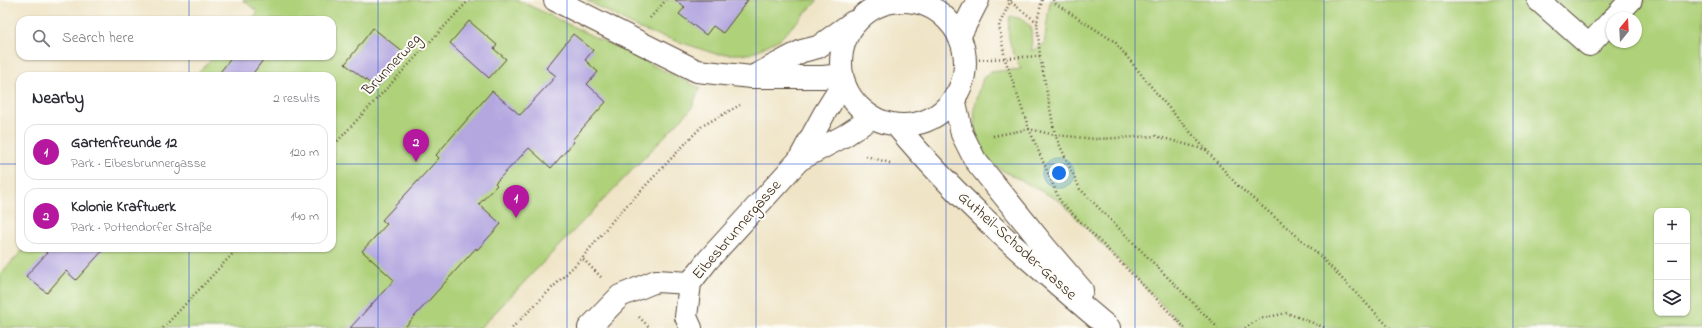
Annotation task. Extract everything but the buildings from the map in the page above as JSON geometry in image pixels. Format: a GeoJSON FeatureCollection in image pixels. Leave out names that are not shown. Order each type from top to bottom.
{"type":"FeatureCollection","features":[{"type":"Feature","properties":{"kind":"street"},"geometry":{"type":"LineString","coordinates":[[555,0],[697,71],[751,77],[843,78]]}},
{"type":"Feature","properties":{"kind":"street"},"geometry":{"type":"LineString","coordinates":[[751,77],[802,51],[818,47],[861,17],[881,5],[905,0],[922,4],[937,11],[950,22],[959,36],[965,60],[961,86],[954,98],[943,110],[929,119],[913,124],[896,125],[873,118],[855,102],[843,78],[840,62],[846,38],[861,17]]}},
{"type":"Feature","properties":{"kind":"street"},"geometry":{"type":"LineString","coordinates":[[959,36],[978,0]]}},
{"type":"Feature","properties":{"kind":"street"},"geometry":{"type":"LineString","coordinates":[[1538,0],[1589,45],[1606,27]]}},
{"type":"Feature","properties":{"kind":"street"},"geometry":{"type":"LineString","coordinates":[[1620,12],[1631,0]]}},
{"type":"Feature","properties":{"kind":"street","name":"Eibesbrunnergasse"},"geometry":{"type":"LineString","coordinates":[[589,328],[620,296],[656,280],[690,283],[708,260],[799,160],[843,78]]}},
{"type":"Feature","properties":{"kind":"street","name":"Gutheil-Schoder-Gasse"},"geometry":{"type":"LineString","coordinates":[[954,98],[962,134],[975,160],[1045,247],[1114,328]]}},
{"type":"Feature","properties":{"kind":"street","name":"Eibesbrunnergasse"},"geometry":{"type":"LineString","coordinates":[[799,160],[844,136],[873,118]]}},
{"type":"Feature","properties":{"kind":"street","name":"Gutheil-Schoder-Gasse"},"geometry":{"type":"LineString","coordinates":[[896,125],[926,162],[1028,259],[1109,328]]}},
{"type":"Feature","properties":{"kind":"street"},"geometry":{"type":"LineString","coordinates":[[690,283],[686,317],[691,328]]}},
{"type":"Feature","properties":{"kind":"path","name":"Brunnerweg"},"geometry":{"type":"LineString","coordinates":[[336,143],[469,0]]}},
{"type":"Feature","properties":{"kind":"path"},"geometry":{"type":"LineString","coordinates":[[1038,22],[1010,0],[999,25],[1005,59],[1029,129],[1060,201],[1185,328]]}},
{"type":"Feature","properties":{"kind":"path"},"geometry":{"type":"LineString","coordinates":[[1042,0],[1038,22],[1040,56],[1055,135],[1080,189],[1218,328]]}},
{"type":"Feature","properties":{"kind":"path"},"geometry":{"type":"LineString","coordinates":[[1053,0],[1056,4],[1115,42],[1162,100],[1238,186],[1316,252],[1390,328]]}},
{"type":"Feature","properties":{"kind":"path"},"geometry":{"type":"LineString","coordinates":[[965,60],[1040,56]]}},
{"type":"Feature","properties":{"kind":"path"},"geometry":{"type":"LineString","coordinates":[[512,328],[582,258],[614,219],[702,126],[743,103]]}},
{"type":"Feature","properties":{"kind":"path"},"geometry":{"type":"LineString","coordinates":[[1055,135],[1096,139],[1156,136],[1206,150]]}},
{"type":"Feature","properties":{"kind":"path"},"geometry":{"type":"LineString","coordinates":[[163,328],[234,252]]}},
{"type":"Feature","properties":{"kind":"path"},"geometry":{"type":"LineString","coordinates":[[582,258],[650,328]]}},
{"type":"Feature","properties":{"kind":"path"},"geometry":{"type":"LineString","coordinates":[[1245,328],[1259,319],[1287,313],[1326,328]]}},
{"type":"Feature","properties":{"kind":"green space"},"geometry":{"type":"Polygon","coordinates":[[[243,0],[518,0],[700,88],[691,109],[480,328],[0,328],[0,274],[21,252],[336,252],[336,72],[199,72],[211,60],[336,60],[336,16],[254,16],[258,12],[243,0]]]}},
{"type":"Feature","properties":{"kind":"green space"},"geometry":{"type":"Polygon","coordinates":[[[586,0],[818,0],[780,39],[750,54],[716,54],[640,29],[586,0]]]}},
{"type":"Feature","properties":{"kind":"green space"},"geometry":{"type":"Polygon","coordinates":[[[1050,0],[1702,0],[1702,328],[1185,328],[1060,201],[992,165],[980,147],[976,132],[974,109],[983,78],[991,72],[1021,69],[1010,44],[1008,31],[1010,16],[1021,19],[1031,27],[1032,51],[1044,45],[1050,0]]]}},
{"type":"Feature","properties":{"kind":"place","name":"Kolonie Kraftwerk"},"geometry":{"type":"Point","coordinates":[416,162]}},
{"type":"Feature","properties":{"kind":"place","name":"Gartenfreunde 12"},"geometry":{"type":"Point","coordinates":[516,218]}}]}
